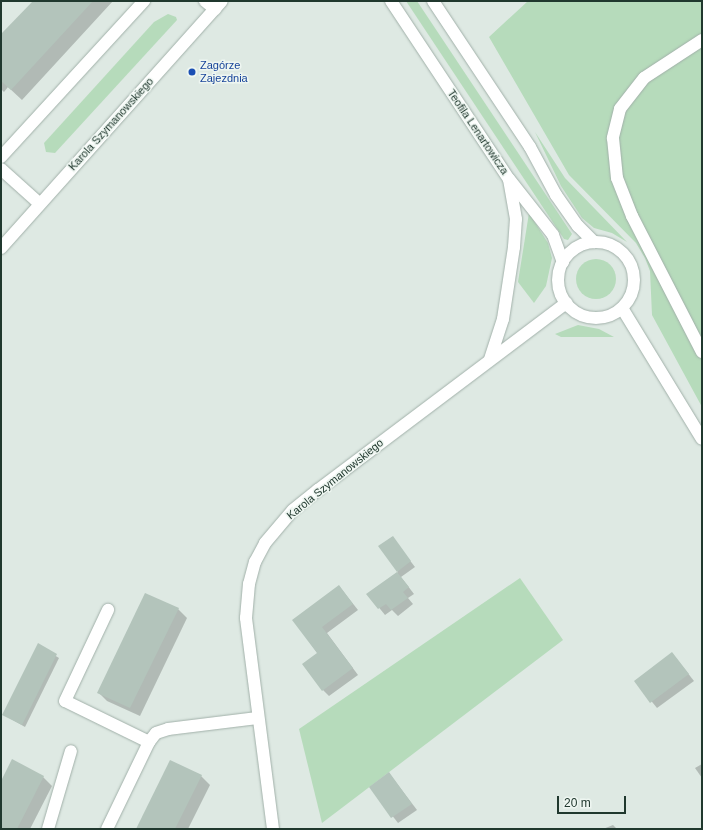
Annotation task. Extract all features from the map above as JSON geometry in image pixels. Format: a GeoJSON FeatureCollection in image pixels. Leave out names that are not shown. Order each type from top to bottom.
{"type":"FeatureCollection","features":[{"type":"Feature","properties":{"kind":"street"},"geometry":{"type":"LineString","coordinates":[[1,157],[144,1]]}},
{"type":"Feature","properties":{"kind":"street"},"geometry":{"type":"LineString","coordinates":[[205,1],[219,5]]}},
{"type":"Feature","properties":{"kind":"street","name":"Teofila Lenartowicza"},"geometry":{"type":"LineString","coordinates":[[391,1],[508,178],[553,235],[563,262]]}},
{"type":"Feature","properties":{"kind":"street"},"geometry":{"type":"LineString","coordinates":[[433,1],[530,148],[556,195],[578,226],[594,242]]}},
{"type":"Feature","properties":{"kind":"street","name":"Karola Szymanowskiego"},"geometry":{"type":"LineString","coordinates":[[1,248],[219,5]]}},
{"type":"Feature","properties":{"kind":"street"},"geometry":{"type":"LineString","coordinates":[[702,40],[644,78],[620,109],[612,138],[617,178],[632,216],[702,352]]}},
{"type":"Feature","properties":{"kind":"street"},"geometry":{"type":"LineString","coordinates":[[1,169],[40,204]]}},
{"type":"Feature","properties":{"kind":"street"},"geometry":{"type":"LineString","coordinates":[[490,360],[504,319],[514,241],[515,206],[508,178]]}},
{"type":"Feature","properties":{"kind":"street"},"geometry":{"type":"LineString","coordinates":[[594,242],[608,243],[622,251],[632,268],[633,290],[622,308],[608,316],[597,318],[580,314],[566,303],[558,278],[563,262],[574,249],[594,242]]}},
{"type":"Feature","properties":{"kind":"street","name":"Karola Szymanowskiego"},"geometry":{"type":"LineString","coordinates":[[273,829],[257,718],[246,602],[255,562],[265,543],[293,510],[318,490],[566,303]]}},
{"type":"Feature","properties":{"kind":"street"},"geometry":{"type":"LineString","coordinates":[[622,308],[702,439]]}},
{"type":"Feature","properties":{"kind":"street"},"geometry":{"type":"LineString","coordinates":[[108,610],[65,701],[149,742]]}},
{"type":"Feature","properties":{"kind":"street"},"geometry":{"type":"LineString","coordinates":[[107,829],[149,742],[156,733],[168,729],[257,718]]}},
{"type":"Feature","properties":{"kind":"street"},"geometry":{"type":"LineString","coordinates":[[48,829],[71,751]]}},
{"type":"Feature","properties":{"kind":"green space"},"geometry":{"type":"Polygon","coordinates":[[[406,1],[417,1],[572,234],[568,240],[564,239],[406,1]]]}},
{"type":"Feature","properties":{"kind":"green space"},"geometry":{"type":"Polygon","coordinates":[[[528,1],[702,1],[702,407],[652,315],[650,271],[645,258],[636,243],[569,175],[489,37],[528,1]]]}},
{"type":"Feature","properties":{"kind":"green space"},"geometry":{"type":"Polygon","coordinates":[[[168,14],[176,17],[177,20],[55,153],[46,152],[44,143],[154,22],[168,14]]]}},
{"type":"Feature","properties":{"kind":"green space"},"geometry":{"type":"Polygon","coordinates":[[[535,132],[565,178],[627,242],[612,233],[594,228],[582,218],[561,186],[535,132]]]}},
{"type":"Feature","properties":{"kind":"green space"},"geometry":{"type":"Polygon","coordinates":[[[529,213],[548,243],[552,258],[546,286],[534,303],[518,282],[529,213]]]}},
{"type":"Feature","properties":{"kind":"green space"},"geometry":{"type":"Polygon","coordinates":[[[600,259],[607,262],[613,268],[616,279],[615,287],[607,296],[600,299],[592,299],[585,296],[577,287],[576,275],[579,268],[588,260],[600,259]]]}},
{"type":"Feature","properties":{"kind":"green space"},"geometry":{"type":"Polygon","coordinates":[[[578,325],[599,329],[614,337],[561,337],[555,334],[578,325]]]}},
{"type":"Feature","properties":{"kind":"green space"},"geometry":{"type":"Polygon","coordinates":[[[520,578],[563,640],[322,823],[299,729],[520,578]]]}},
{"type":"Feature","properties":{"kind":"building"},"geometry":{"type":"Polygon","coordinates":[[[33,1],[93,1],[11,90],[1,81],[1,34],[33,1]]]}},
{"type":"Feature","properties":{"kind":"building"},"geometry":{"type":"Polygon","coordinates":[[[393,536],[411,561],[397,572],[378,546],[393,536]]]}},
{"type":"Feature","properties":{"kind":"building"},"geometry":{"type":"Polygon","coordinates":[[[397,572],[409,587],[403,592],[408,598],[391,610],[386,604],[378,609],[366,594],[397,572]]]}},
{"type":"Feature","properties":{"kind":"building"},"geometry":{"type":"Polygon","coordinates":[[[339,585],[353,604],[322,627],[353,668],[322,691],[302,664],[317,653],[292,620],[339,585]]]}},
{"type":"Feature","properties":{"kind":"building"},"geometry":{"type":"Polygon","coordinates":[[[145,593],[179,608],[130,708],[97,693],[145,593]]]}},
{"type":"Feature","properties":{"kind":"building"},"geometry":{"type":"Polygon","coordinates":[[[38,643],[57,654],[22,725],[2,715],[38,643]]]}},
{"type":"Feature","properties":{"kind":"building"},"geometry":{"type":"Polygon","coordinates":[[[672,652],[689,674],[650,703],[634,681],[672,652]]]}},
{"type":"Feature","properties":{"kind":"building"},"geometry":{"type":"Polygon","coordinates":[[[12,759],[44,776],[17,829],[1,829],[1,781],[12,759]]]}},
{"type":"Feature","properties":{"kind":"building"},"geometry":{"type":"Polygon","coordinates":[[[170,760],[202,775],[175,829],[136,829],[170,760]]]}},
{"type":"Feature","properties":{"kind":"building"},"geometry":{"type":"Polygon","coordinates":[[[389,772],[412,804],[391,818],[369,787],[389,772]]]}},
{"type":"Feature","properties":{"kind":"place","name":"Zagórze Zajezdnia"},"geometry":{"type":"Point","coordinates":[192,72]}}]}
